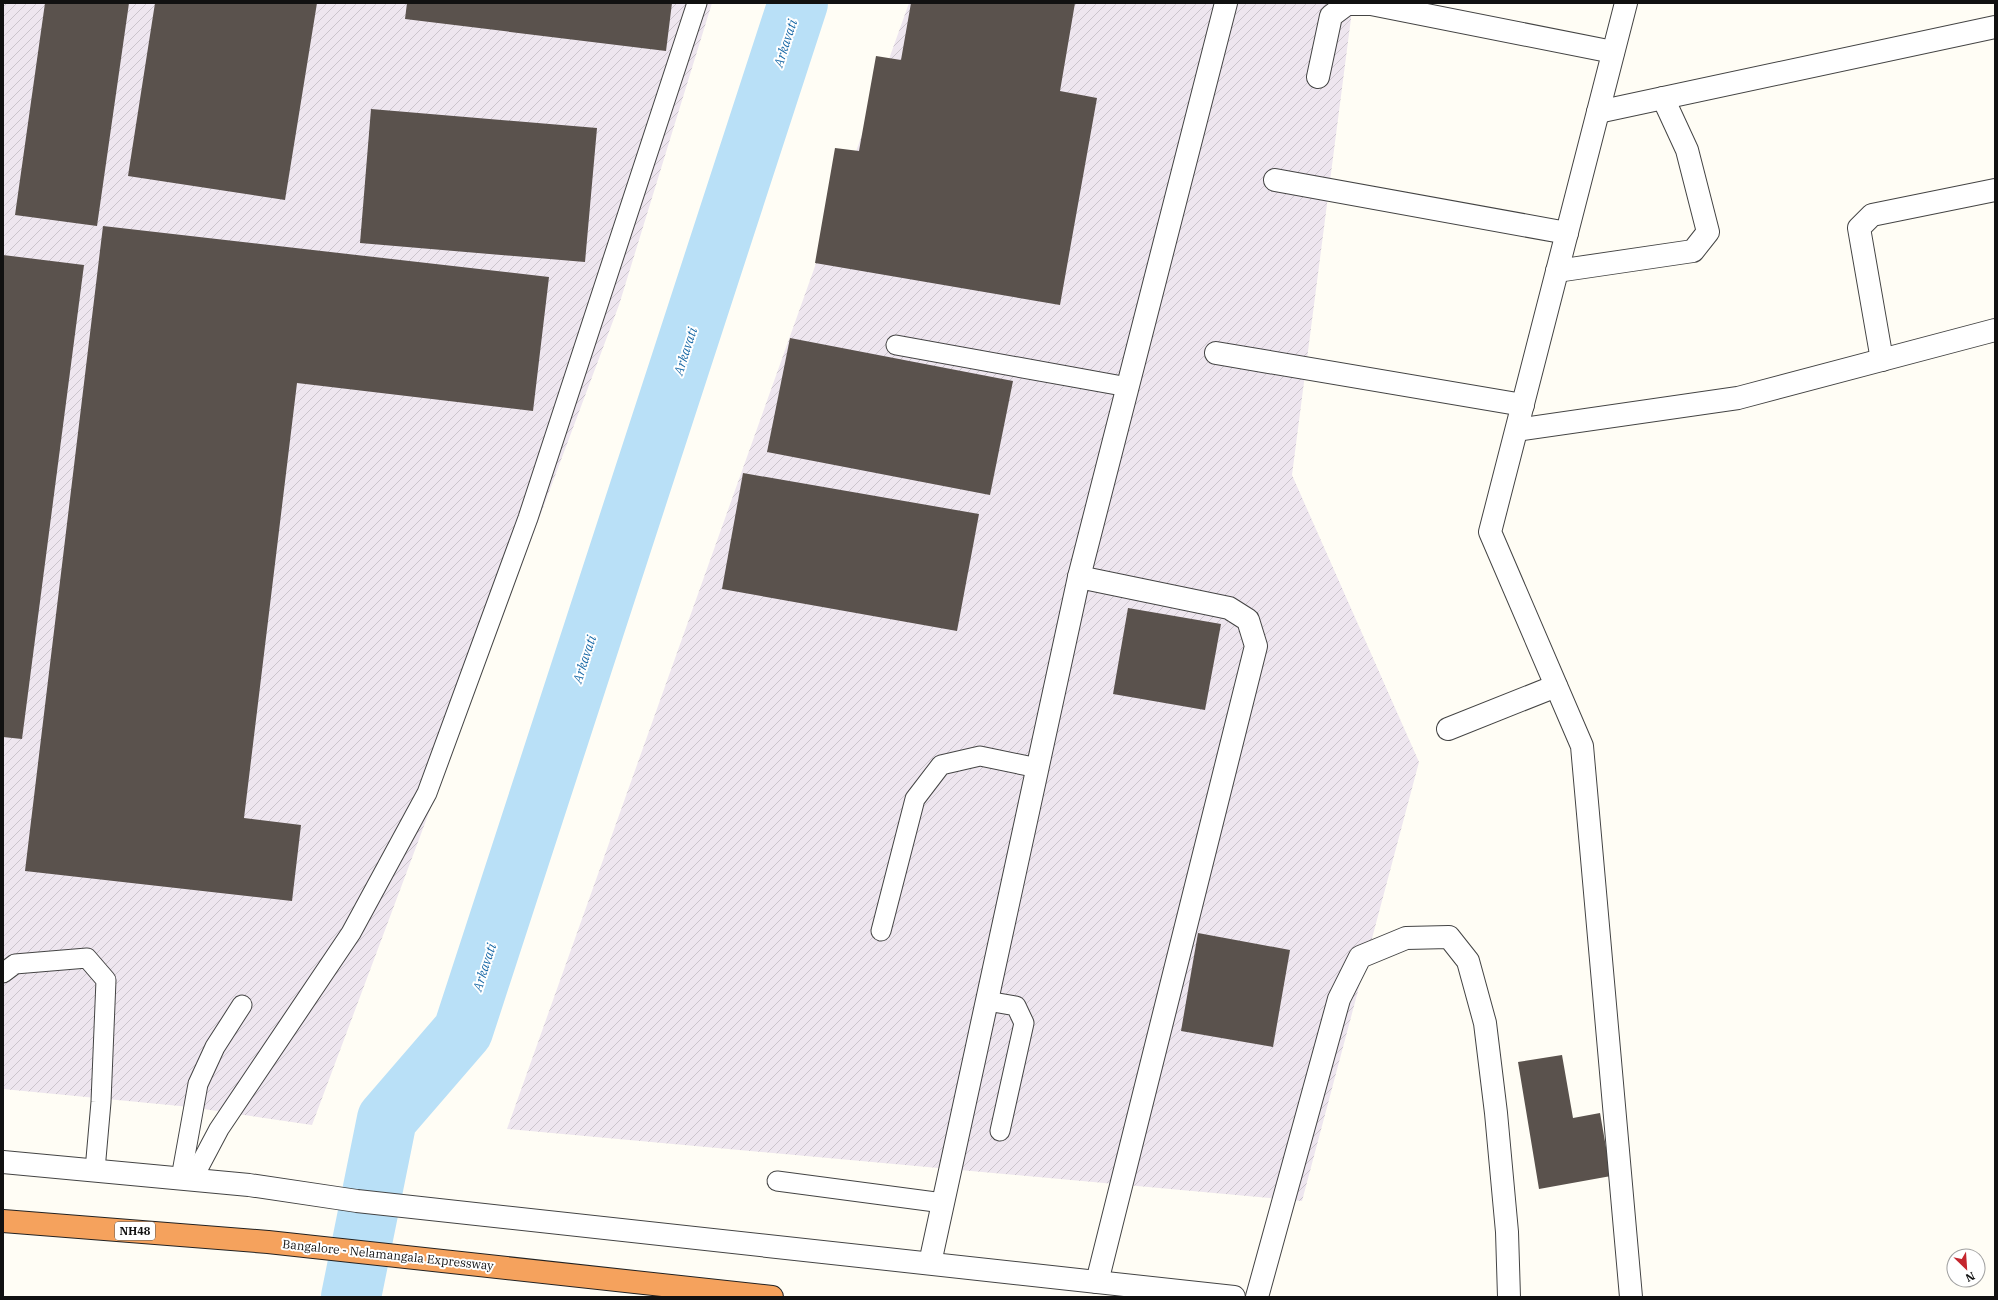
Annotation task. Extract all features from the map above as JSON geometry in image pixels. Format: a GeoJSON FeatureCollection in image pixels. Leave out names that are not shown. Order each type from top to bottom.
{"type":"FeatureCollection","features":[{"type":"Feature","properties":{"kind":"highway","name":"Bangalore - Nelamangala Expressway"},"geometry":{"type":"LineString","coordinates":[[3,1220],[268,1242],[772,1297]]}},
{"type":"Feature","properties":{"kind":"street"},"geometry":{"type":"LineString","coordinates":[[930,1263],[1080,577],[1226,3]]}},
{"type":"Feature","properties":{"kind":"street"},"geometry":{"type":"LineString","coordinates":[[1626,3],[1490,532],[1582,746],[1631,1297]]}},
{"type":"Feature","properties":{"kind":"street"},"geometry":{"type":"LineString","coordinates":[[1318,77],[1331,16],[1347,4],[1371,4],[1613,52]]}},
{"type":"Feature","properties":{"kind":"street"},"geometry":{"type":"LineString","coordinates":[[1598,112],[1995,27]]}},
{"type":"Feature","properties":{"kind":"street"},"geometry":{"type":"LineString","coordinates":[[1557,271],[1692,251],[1708,232],[1687,150],[1663,98]]}},
{"type":"Feature","properties":{"kind":"street"},"geometry":{"type":"LineString","coordinates":[[1275,180],[1567,233]]}},
{"type":"Feature","properties":{"kind":"street"},"geometry":{"type":"LineString","coordinates":[[1882,360],[1859,228],[1872,215],[1995,190]]}},
{"type":"Feature","properties":{"kind":"street"},"geometry":{"type":"LineString","coordinates":[[1517,430],[1738,398],[1995,330]]}},
{"type":"Feature","properties":{"kind":"street"},"geometry":{"type":"LineString","coordinates":[[1216,354],[1523,405]]}},
{"type":"Feature","properties":{"kind":"street"},"geometry":{"type":"LineString","coordinates":[[1080,577],[1229,608],[1248,620],[1256,646],[1097,1282]]}},
{"type":"Feature","properties":{"kind":"street"},"geometry":{"type":"LineString","coordinates":[[1448,729],[1556,686]]}},
{"type":"Feature","properties":{"kind":"street"},"geometry":{"type":"LineString","coordinates":[[1257,1297],[1339,999],[1360,957],[1406,938],[1449,937],[1468,961],[1485,1023],[1496,1113],[1507,1232],[1509,1297]]}},
{"type":"Feature","properties":{"kind":"street"},"geometry":{"type":"LineString","coordinates":[[3,1162],[249,1185],[357,1201],[1234,1297]]}},
{"type":"Feature","properties":{"kind":"lane"},"geometry":{"type":"LineString","coordinates":[[187,1179],[351,933],[427,793],[528,518],[697,3]]}},
{"type":"Feature","properties":{"kind":"lane"},"geometry":{"type":"LineString","coordinates":[[896,345],[1128,387]]}},
{"type":"Feature","properties":{"kind":"lane"},"geometry":{"type":"LineString","coordinates":[[881,931],[915,798],[941,765],[980,756],[1038,768]]}},
{"type":"Feature","properties":{"kind":"lane"},"geometry":{"type":"LineString","coordinates":[[3,973],[15,964],[87,958],[106,980],[101,1102],[95,1170]]}},
{"type":"Feature","properties":{"kind":"lane"},"geometry":{"type":"LineString","coordinates":[[987,1000],[1016,1006],[1024,1023],[1000,1131]]}},
{"type":"Feature","properties":{"kind":"lane"},"geometry":{"type":"LineString","coordinates":[[187,1179],[198,1084],[215,1047],[242,1005]]}},
{"type":"Feature","properties":{"kind":"lane"},"geometry":{"type":"LineString","coordinates":[[777,1181],[943,1203]]}},
{"type":"Feature","properties":{"kind":"shaded area"},"geometry":{"type":"Polygon","coordinates":[[[3,3],[712,3],[619,305],[312,1125],[190,1107],[3,1089],[3,3]]]}},
{"type":"Feature","properties":{"kind":"shaded area"},"geometry":{"type":"Polygon","coordinates":[[[909,3],[1353,3],[1292,475],[1419,762],[1302,1201],[507,1129],[909,3]]]}},
{"type":"Feature","properties":{"kind":"building"},"geometry":{"type":"Polygon","coordinates":[[[45,3],[129,3],[97,226],[15,215],[45,3]]]}},
{"type":"Feature","properties":{"kind":"building"},"geometry":{"type":"Polygon","coordinates":[[[155,3],[317,3],[285,200],[128,176],[155,3]]]}},
{"type":"Feature","properties":{"kind":"building"},"geometry":{"type":"Polygon","coordinates":[[[407,3],[672,3],[666,51],[405,19],[407,3]]]}},
{"type":"Feature","properties":{"kind":"building"},"geometry":{"type":"Polygon","coordinates":[[[911,3],[1075,3],[1060,91],[1097,98],[1060,305],[815,263],[835,148],[859,151],[876,56],[901,60],[911,3]]]}},
{"type":"Feature","properties":{"kind":"building"},"geometry":{"type":"Polygon","coordinates":[[[371,109],[597,128],[585,262],[360,243],[371,109]]]}},
{"type":"Feature","properties":{"kind":"building"},"geometry":{"type":"Polygon","coordinates":[[[103,226],[549,277],[533,411],[297,383],[244,818],[301,825],[292,901],[25,871],[103,226]]]}},
{"type":"Feature","properties":{"kind":"building"},"geometry":{"type":"Polygon","coordinates":[[[3,255],[84,265],[22,739],[3,737],[3,255]]]}},
{"type":"Feature","properties":{"kind":"building"},"geometry":{"type":"Polygon","coordinates":[[[790,338],[1013,381],[990,495],[767,452],[790,338]]]}},
{"type":"Feature","properties":{"kind":"building"},"geometry":{"type":"Polygon","coordinates":[[[743,473],[979,514],[957,631],[722,589],[743,473]]]}},
{"type":"Feature","properties":{"kind":"building"},"geometry":{"type":"Polygon","coordinates":[[[1128,608],[1221,624],[1205,710],[1113,694],[1128,608]]]}},
{"type":"Feature","properties":{"kind":"building"},"geometry":{"type":"Polygon","coordinates":[[[1198,933],[1290,950],[1273,1047],[1181,1031],[1198,933]]]}},
{"type":"Feature","properties":{"kind":"building"},"geometry":{"type":"Polygon","coordinates":[[[1562,1055],[1573,1118],[1600,1113],[1611,1176],[1539,1189],[1518,1062],[1562,1055]]]}},
{"type":"Feature","properties":{"kind":"waterway","name":"Arkavati"},"geometry":{"type":"LineString","coordinates":[[351,1297],[387,1119],[463,1031],[798,3]]}}]}
